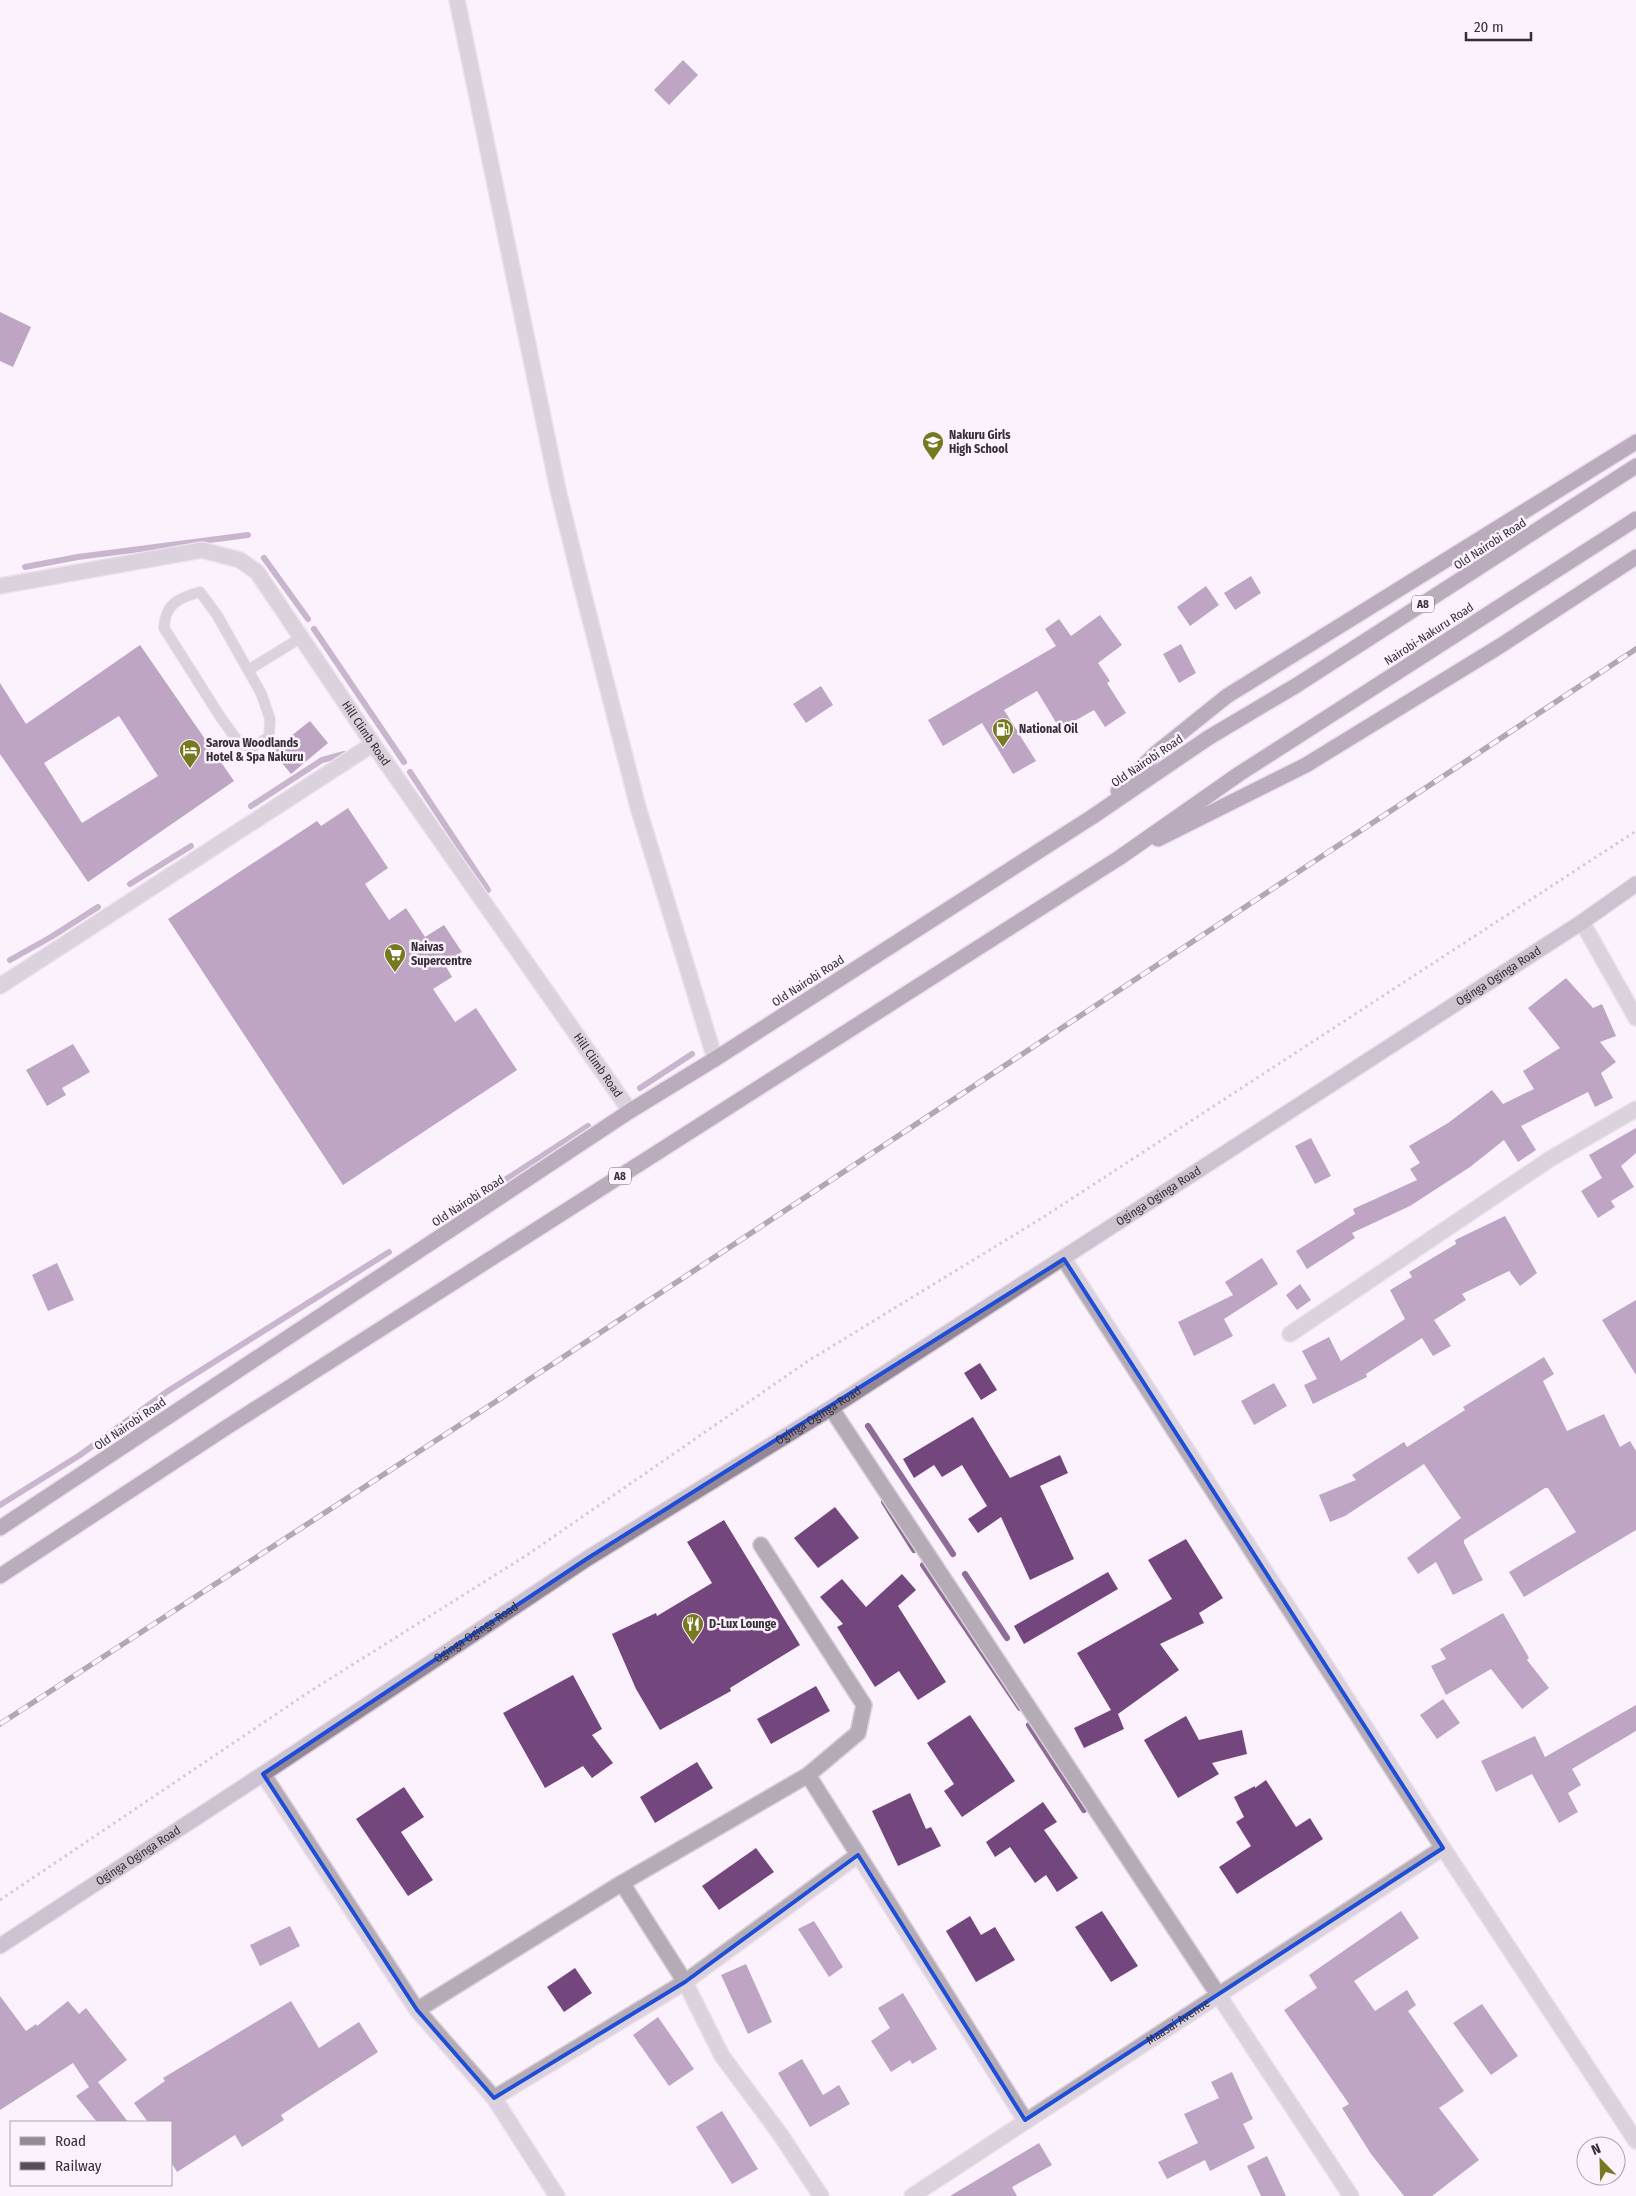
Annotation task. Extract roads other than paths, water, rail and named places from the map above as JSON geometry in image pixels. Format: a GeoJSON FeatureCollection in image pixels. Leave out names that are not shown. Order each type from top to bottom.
{"type":"FeatureCollection","features":[{"type":"Feature","properties":{"kind":"highway"},"geometry":{"type":"LineString","coordinates":[[1092,817],[1156,753],[1227,696],[1636,442]]}},
{"type":"Feature","properties":{"kind":"highway","name":"Old Nairobi Road"},"geometry":{"type":"LineString","coordinates":[[0,1528],[630,1111],[715,1059],[1092,817],[1208,738],[1297,685],[1636,466]]}},
{"type":"Feature","properties":{"kind":"highway","name":"Nairobi-Nakuru Road"},"geometry":{"type":"LineString","coordinates":[[1119,858],[1239,774],[1636,519]]}},
{"type":"Feature","properties":{"kind":"highway"},"geometry":{"type":"LineString","coordinates":[[1119,858],[1214,813],[1306,765],[1500,646],[1636,557]]}},
{"type":"Feature","properties":{"kind":"highway","name":"A8"},"geometry":{"type":"LineString","coordinates":[[0,1576],[227,1427],[1119,858]]}},
{"type":"Feature","properties":{"kind":"street"},"geometry":{"type":"LineString","coordinates":[[457,0],[558,490],[574,556],[641,816],[715,1059]]}},
{"type":"Feature","properties":{"kind":"street","name":"Hill Climb Road"},"geometry":{"type":"LineString","coordinates":[[0,586],[202,550],[240,560],[256,572],[373,744],[630,1111]]}},
{"type":"Feature","properties":{"kind":"street"},"geometry":{"type":"LineString","coordinates":[[0,986],[373,744]]}},
{"type":"Feature","properties":{"kind":"street","name":"Oginga Oginga Road"},"geometry":{"type":"LineString","coordinates":[[0,1946],[264,1774],[588,1558],[832,1408],[1064,1259],[1582,922],[1636,884]]}},
{"type":"Feature","properties":{"kind":"street"},"geometry":{"type":"LineString","coordinates":[[1582,922],[1636,1018]]}},
{"type":"Feature","properties":{"kind":"street"},"geometry":{"type":"LineString","coordinates":[[1290,1334],[1550,1160],[1636,1109]]}},
{"type":"Feature","properties":{"kind":"street"},"geometry":{"type":"LineString","coordinates":[[1064,1259],[1443,1848],[1636,2141]]}},
{"type":"Feature","properties":{"kind":"street"},"geometry":{"type":"LineString","coordinates":[[832,1408],[1351,2196]]}},
{"type":"Feature","properties":{"kind":"street"},"geometry":{"type":"LineString","coordinates":[[417,2010],[622,1883],[808,1775],[858,1733],[864,1706],[761,1545]]}},
{"type":"Feature","properties":{"kind":"street"},"geometry":{"type":"LineString","coordinates":[[264,1774],[417,2010],[494,2098],[557,2196]]}},
{"type":"Feature","properties":{"kind":"street"},"geometry":{"type":"LineString","coordinates":[[808,1775],[1025,2120]]}},
{"type":"Feature","properties":{"kind":"street","name":"Maasai Avenue"},"geometry":{"type":"LineString","coordinates":[[912,2196],[1025,2120],[1443,1848]]}},
{"type":"Feature","properties":{"kind":"street"},"geometry":{"type":"LineString","coordinates":[[494,2098],[685,1982],[858,1855]]}},
{"type":"Feature","properties":{"kind":"street"},"geometry":{"type":"LineString","coordinates":[[622,1883],[685,1982],[722,2056],[780,2134],[821,2196]]}},
{"type":"Feature","properties":{"kind":"lane"},"geometry":{"type":"LineString","coordinates":[[200,592],[217,615],[250,669],[270,719],[269,737],[254,748],[240,744],[221,718],[164,628],[164,614],[172,604],[186,596],[200,592]]}},
{"type":"Feature","properties":{"kind":"lane"},"geometry":{"type":"LineString","coordinates":[[250,669],[302,638]]}},
{"type":"Feature","properties":{"kind":"waterway"},"geometry":{"type":"LineString","coordinates":[[25,567],[78,557],[248,535]]}},
{"type":"Feature","properties":{"kind":"waterway"},"geometry":{"type":"LineString","coordinates":[[264,558],[308,619]]}},
{"type":"Feature","properties":{"kind":"waterway"},"geometry":{"type":"LineString","coordinates":[[314,629],[404,762]]}},
{"type":"Feature","properties":{"kind":"waterway"},"geometry":{"type":"LineString","coordinates":[[251,806],[322,760],[344,754]]}},
{"type":"Feature","properties":{"kind":"waterway"},"geometry":{"type":"LineString","coordinates":[[410,772],[488,890]]}},
{"type":"Feature","properties":{"kind":"waterway"},"geometry":{"type":"LineString","coordinates":[[130,884],[191,846]]}},
{"type":"Feature","properties":{"kind":"waterway"},"geometry":{"type":"LineString","coordinates":[[10,960],[98,907]]}},
{"type":"Feature","properties":{"kind":"waterway"},"geometry":{"type":"LineString","coordinates":[[640,1088],[692,1054]]}},
{"type":"Feature","properties":{"kind":"waterway"},"geometry":{"type":"LineString","coordinates":[[448,1217],[588,1126]]}},
{"type":"Feature","properties":{"kind":"waterway"},"geometry":{"type":"LineString","coordinates":[[0,1505],[80,1455],[168,1391],[389,1252]]}},
{"type":"Feature","properties":{"kind":"waterway"},"geometry":{"type":"LineString","coordinates":[[868,1426],[953,1554]]}},
{"type":"Feature","properties":{"kind":"waterway"},"geometry":{"type":"LineString","coordinates":[[884,1502],[914,1550]]}},
{"type":"Feature","properties":{"kind":"waterway"},"geometry":{"type":"LineString","coordinates":[[923,1565],[1020,1708]]}},
{"type":"Feature","properties":{"kind":"waterway"},"geometry":{"type":"LineString","coordinates":[[965,1574],[1007,1638]]}},
{"type":"Feature","properties":{"kind":"waterway"},"geometry":{"type":"LineString","coordinates":[[1029,1725],[1084,1810]]}},
{"type":"Feature","properties":{"kind":"railway"},"geometry":{"type":"LineString","coordinates":[[0,1724],[492,1404],[1636,649]]}},
{"type":"Feature","properties":{"kind":"place","name":"Nakuru Girls High School"},"geometry":{"type":"Point","coordinates":[933,461]}},
{"type":"Feature","properties":{"kind":"place","name":"National Oil"},"geometry":{"type":"Point","coordinates":[1003,748]}},
{"type":"Feature","properties":{"kind":"place","name":"Sarova Woodlands Hotel & Spa Nakuru"},"geometry":{"type":"Point","coordinates":[190,769]}},
{"type":"Feature","properties":{"kind":"place","name":"Naivas Supercentre"},"geometry":{"type":"Point","coordinates":[395,973]}},
{"type":"Feature","properties":{"kind":"place","name":"D-Lux Lounge"},"geometry":{"type":"Point","coordinates":[693,1643]}}]}
